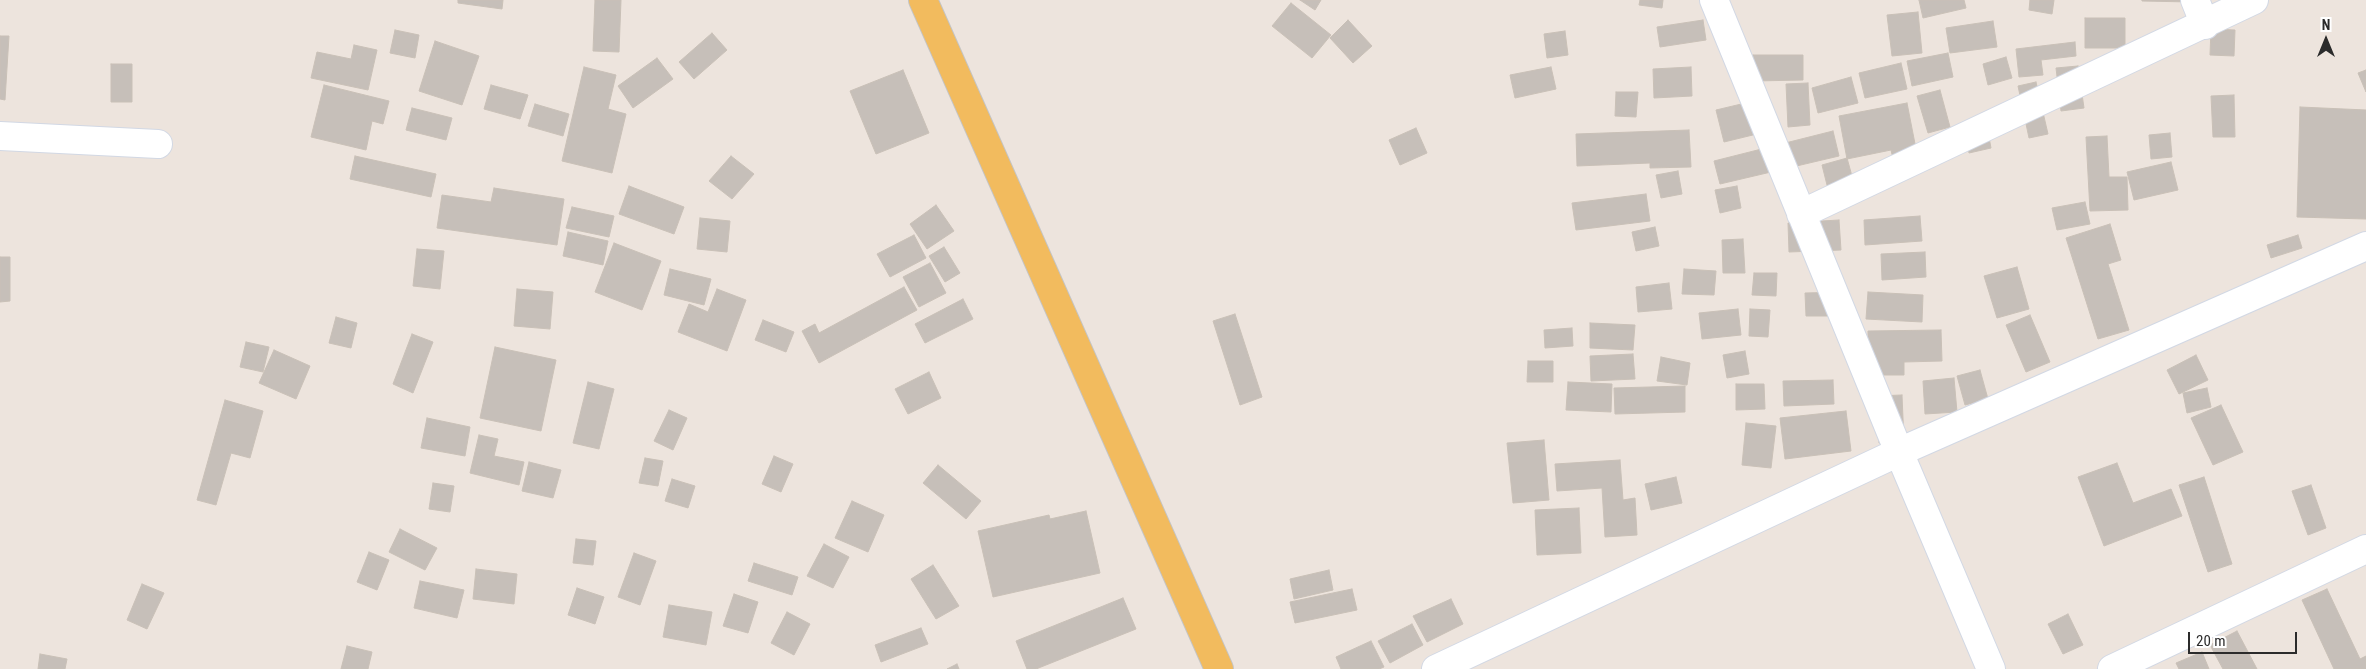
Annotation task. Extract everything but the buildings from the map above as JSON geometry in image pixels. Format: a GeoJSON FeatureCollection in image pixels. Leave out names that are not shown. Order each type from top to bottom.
{"type":"FeatureCollection","features":[{"type":"Feature","properties":{"kind":"main road"},"geometry":{"type":"LineString","coordinates":[[923,0],[1219,669]]}},
{"type":"Feature","properties":{"kind":"street"},"geometry":{"type":"LineString","coordinates":[[1714,0],[1899,452],[1991,669]]}},
{"type":"Feature","properties":{"kind":"street"},"geometry":{"type":"LineString","coordinates":[[2195,0],[2206,25]]}},
{"type":"Feature","properties":{"kind":"street"},"geometry":{"type":"LineString","coordinates":[[1801,214],[2206,25],[2254,0]]}},
{"type":"Feature","properties":{"kind":"street"},"geometry":{"type":"LineString","coordinates":[[0,136],[158,144]]}},
{"type":"Feature","properties":{"kind":"street"},"geometry":{"type":"LineString","coordinates":[[1436,669],[1899,452],[2366,246]]}},
{"type":"Feature","properties":{"kind":"street"},"geometry":{"type":"LineString","coordinates":[[2112,669],[2366,549]]}}]}
